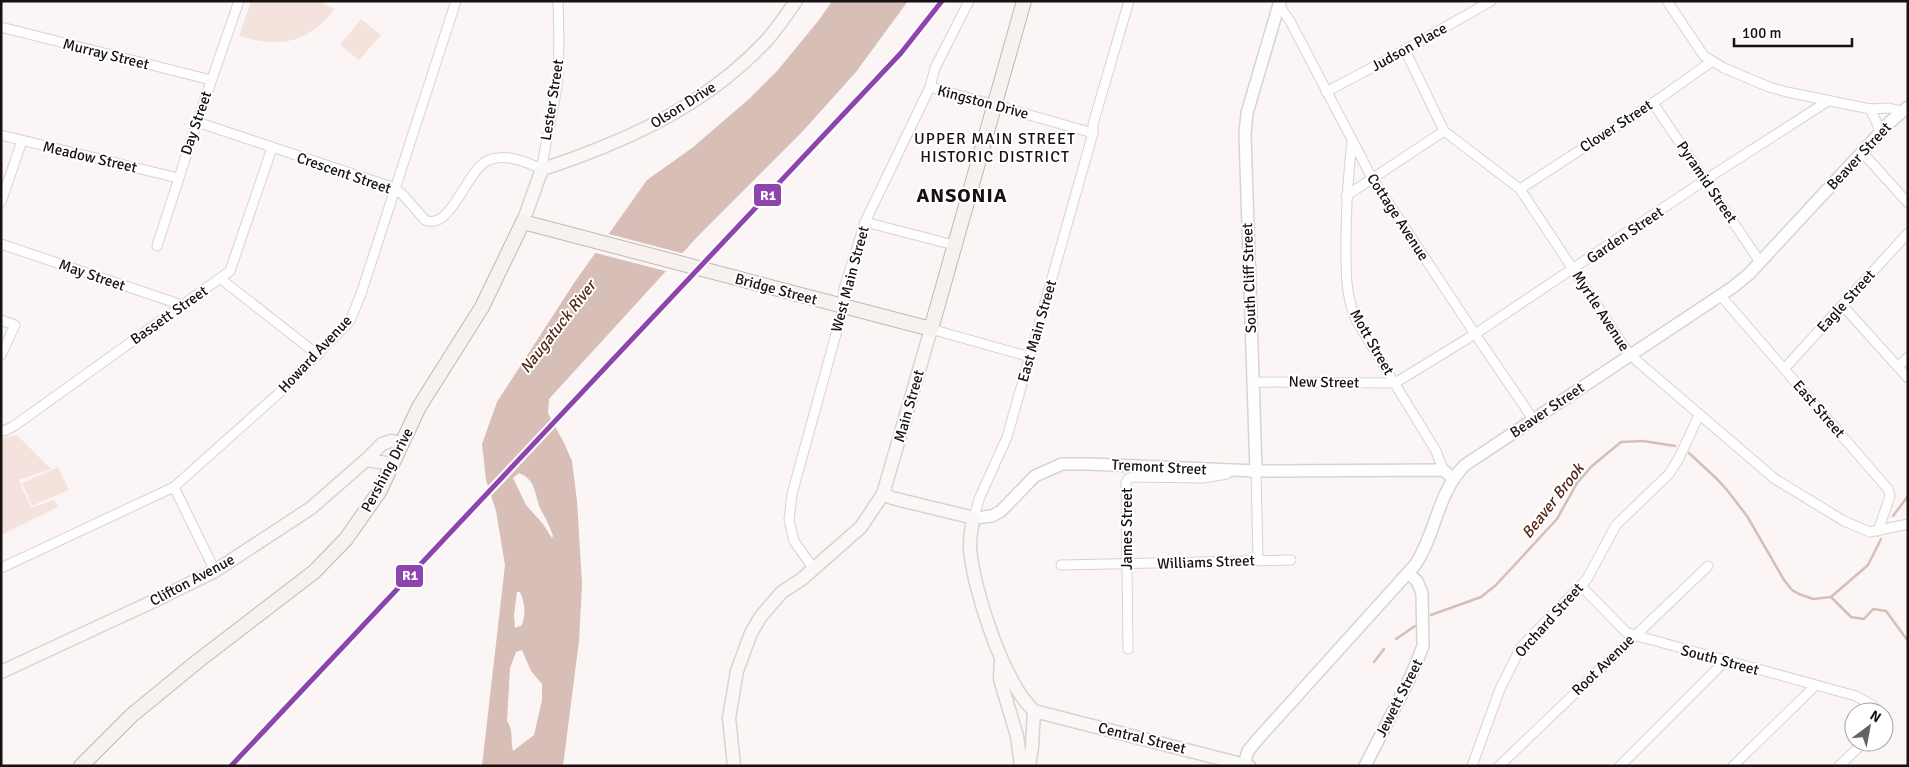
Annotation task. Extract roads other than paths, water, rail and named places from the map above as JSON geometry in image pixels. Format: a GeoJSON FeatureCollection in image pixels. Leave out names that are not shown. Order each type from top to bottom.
{"type":"FeatureCollection","features":[{"type":"Feature","properties":{"kind":"main road","name":"Olson Drive"},"geometry":{"type":"LineString","coordinates":[[542,169],[566,162],[622,139],[674,114],[700,98],[743,63],[767,40],[796,1]]}},
{"type":"Feature","properties":{"kind":"main road","name":"Main Street"},"geometry":{"type":"LineString","coordinates":[[734,766],[729,718],[737,670],[751,633],[761,616],[782,592],[802,579],[861,527],[884,494],[1024,1]]}},
{"type":"Feature","properties":{"kind":"main road","name":"Pershing Drive"},"geometry":{"type":"LineString","coordinates":[[82,766],[132,715],[205,655],[314,572],[346,539],[374,500],[419,407],[482,307],[523,222],[542,169]]}},
{"type":"Feature","properties":{"kind":"main road","name":"Bridge Street"},"geometry":{"type":"LineString","coordinates":[[523,222],[931,329]]}},
{"type":"Feature","properties":{"kind":"main road","name":"Clifton Avenue"},"geometry":{"type":"LineString","coordinates":[[1,672],[215,571],[311,508],[386,442],[391,440],[403,443]]}},
{"type":"Feature","properties":{"kind":"main road"},"geometry":{"type":"LineString","coordinates":[[366,460],[393,464]]}},
{"type":"Feature","properties":{"kind":"main road","name":"Tremont Street"},"geometry":{"type":"LineString","coordinates":[[884,494],[892,498],[974,518]]}},
{"type":"Feature","properties":{"kind":"main road","name":"East Main Street"},"geometry":{"type":"LineString","coordinates":[[974,518],[970,539],[972,566],[990,627],[1002,658],[1021,696],[1034,711]]}},
{"type":"Feature","properties":{"kind":"main road","name":"East Main Street"},"geometry":{"type":"LineString","coordinates":[[1002,658],[1000,679],[1017,736],[1020,766]]}},
{"type":"Feature","properties":{"kind":"main road"},"geometry":{"type":"LineString","coordinates":[[1017,736],[1034,711]]}},
{"type":"Feature","properties":{"kind":"main road"},"geometry":{"type":"LineString","coordinates":[[1028,766],[1032,747],[1034,711]]}},
{"type":"Feature","properties":{"kind":"main road","name":"Central Street"},"geometry":{"type":"LineString","coordinates":[[1034,711],[1247,765]]}},
{"type":"Feature","properties":{"kind":"street","name":"Day Street"},"geometry":{"type":"LineString","coordinates":[[157,246],[178,178],[239,1]]}},
{"type":"Feature","properties":{"kind":"street","name":"Howard Avenue"},"geometry":{"type":"LineString","coordinates":[[1,568],[174,487],[278,394],[350,321],[355,312],[456,1]]}},
{"type":"Feature","properties":{"kind":"street","name":"Lester Street"},"geometry":{"type":"LineString","coordinates":[[542,169],[557,86],[559,60],[558,1]]}},
{"type":"Feature","properties":{"kind":"street","name":"West Main Street"},"geometry":{"type":"LineString","coordinates":[[813,568],[794,541],[789,520],[792,494],[842,306],[844,289],[865,222],[930,87],[935,68],[969,1]]}},
{"type":"Feature","properties":{"kind":"street","name":"East Main Street"},"geometry":{"type":"LineString","coordinates":[[974,518],[979,499],[1007,437],[1093,133],[1093,124],[1129,1]]}},
{"type":"Feature","properties":{"kind":"street","name":"Judson Place"},"geometry":{"type":"LineString","coordinates":[[1326,92],[1405,50],[1490,1]]}},
{"type":"Feature","properties":{"kind":"street"},"geometry":{"type":"LineString","coordinates":[[1666,1],[1698,50],[1711,62],[1769,87],[1870,109],[1904,109]]}},
{"type":"Feature","properties":{"kind":"street","name":"Cottage Avenue"},"geometry":{"type":"LineString","coordinates":[[1281,3],[1372,178],[1533,419]]}},
{"type":"Feature","properties":{"kind":"street","name":"South Cliff Street"},"geometry":{"type":"LineString","coordinates":[[1258,560],[1245,134],[1246,113],[1281,3]]}},
{"type":"Feature","properties":{"kind":"street","name":"Murray Street"},"geometry":{"type":"LineString","coordinates":[[1,27],[211,80]]}},
{"type":"Feature","properties":{"kind":"street","name":"Myrtle Avenue"},"geometry":{"type":"LineString","coordinates":[[1405,50],[1444,131],[1520,190],[1630,355],[1775,479],[1858,528],[1870,532],[1908,524]]}},
{"type":"Feature","properties":{"kind":"street","name":"Clover Street"},"geometry":{"type":"LineString","coordinates":[[1520,190],[1653,103],[1711,62]]}},
{"type":"Feature","properties":{"kind":"street","name":"Kingston Drive"},"geometry":{"type":"LineString","coordinates":[[930,87],[1093,133]]}},
{"type":"Feature","properties":{"kind":"street","name":"Garden Street"},"geometry":{"type":"LineString","coordinates":[[1395,383],[1475,334],[1705,180],[1828,101]]}},
{"type":"Feature","properties":{"kind":"street","name":"Pyramid Street"},"geometry":{"type":"LineString","coordinates":[[1653,103],[1760,262]]}},
{"type":"Feature","properties":{"kind":"street"},"geometry":{"type":"LineString","coordinates":[[1870,109],[1880,133]]}},
{"type":"Feature","properties":{"kind":"street","name":"Beaver Street"},"geometry":{"type":"LineString","coordinates":[[1247,765],[1248,751],[1257,740],[1408,573],[1423,552],[1444,496],[1453,478],[1465,465],[1743,280],[1904,109]]}},
{"type":"Feature","properties":{"kind":"street","name":"Crescent Street"},"geometry":{"type":"LineString","coordinates":[[197,122],[395,188],[425,220],[430,222],[436,222],[449,212],[476,170],[488,160],[507,158],[542,169]]}},
{"type":"Feature","properties":{"kind":"street"},"geometry":{"type":"LineString","coordinates":[[1346,196],[1444,131]]}},
{"type":"Feature","properties":{"kind":"street","name":"Meadow Street"},"geometry":{"type":"LineString","coordinates":[[1,135],[178,178]]}},
{"type":"Feature","properties":{"kind":"street"},"geometry":{"type":"LineString","coordinates":[[1,202],[22,141]]}},
{"type":"Feature","properties":{"kind":"street","name":"Mott Street"},"geometry":{"type":"LineString","coordinates":[[1352,142],[1346,196],[1346,284],[1350,308],[1436,451],[1443,470]]}},
{"type":"Feature","properties":{"kind":"street","name":"Bassett Street"},"geometry":{"type":"LineString","coordinates":[[1,430],[4,432],[14,426],[230,271],[272,148]]}},
{"type":"Feature","properties":{"kind":"street"},"geometry":{"type":"LineString","coordinates":[[1862,152],[1908,203]]}},
{"type":"Feature","properties":{"kind":"street"},"geometry":{"type":"LineString","coordinates":[[865,222],[954,245]]}},
{"type":"Feature","properties":{"kind":"street","name":"Eagle Street"},"geometry":{"type":"LineString","coordinates":[[1784,369],[1908,233]]}},
{"type":"Feature","properties":{"kind":"street","name":"May Street"},"geometry":{"type":"LineString","coordinates":[[1,244],[182,305]]}},
{"type":"Feature","properties":{"kind":"street"},"geometry":{"type":"LineString","coordinates":[[221,279],[318,355]]}},
{"type":"Feature","properties":{"kind":"street","name":"East Street"},"geometry":{"type":"LineString","coordinates":[[1721,296],[1888,489],[1890,496],[1878,531]]}},
{"type":"Feature","properties":{"kind":"street"},"geometry":{"type":"LineString","coordinates":[[1843,306],[1908,378]]}},
{"type":"Feature","properties":{"kind":"street"},"geometry":{"type":"LineString","coordinates":[[1,320],[15,325],[1,355]]}},
{"type":"Feature","properties":{"kind":"street","name":"Bridge Street"},"geometry":{"type":"LineString","coordinates":[[931,329],[1030,357]]}},
{"type":"Feature","properties":{"kind":"street"},"geometry":{"type":"LineString","coordinates":[[1898,367],[1908,357]]}},
{"type":"Feature","properties":{"kind":"street","name":"New Street"},"geometry":{"type":"LineString","coordinates":[[1252,382],[1395,383]]}},
{"type":"Feature","properties":{"kind":"street","name":"Orchard Street"},"geometry":{"type":"LineString","coordinates":[[1472,766],[1500,689],[1515,656],[1534,633],[1581,586],[1616,525],[1669,474],[1679,458],[1699,415]]}},
{"type":"Feature","properties":{"kind":"street","name":"Tremont Street"},"geometry":{"type":"LineString","coordinates":[[974,518],[992,516],[1001,511],[1035,476],[1062,464],[1256,471],[1443,470]]}},
{"type":"Feature","properties":{"kind":"street"},"geometry":{"type":"LineString","coordinates":[[1443,470],[1453,478]]}},
{"type":"Feature","properties":{"kind":"street","name":"James Street"},"geometry":{"type":"LineString","coordinates":[[1128,649],[1126,483],[1128,479],[1132,477],[1203,478],[1214,475],[1256,471]]}},
{"type":"Feature","properties":{"kind":"street"},"geometry":{"type":"LineString","coordinates":[[174,487],[215,571]]}},
{"type":"Feature","properties":{"kind":"street","name":"Williams Street"},"geometry":{"type":"LineString","coordinates":[[1061,566],[1291,560]]}},
{"type":"Feature","properties":{"kind":"street","name":"Root Avenue"},"geometry":{"type":"LineString","coordinates":[[1499,766],[1708,566]]}},
{"type":"Feature","properties":{"kind":"street","name":"Jewett Street"},"geometry":{"type":"LineString","coordinates":[[1365,766],[1411,676],[1423,646],[1422,593],[1416,581],[1408,573]]}},
{"type":"Feature","properties":{"kind":"street","name":"South Street"},"geometry":{"type":"LineString","coordinates":[[1581,586],[1626,632],[1724,661],[1856,696],[1867,702]]}},
{"type":"Feature","properties":{"kind":"street"},"geometry":{"type":"LineString","coordinates":[[1620,766],[1724,661]]}},
{"type":"Feature","properties":{"kind":"street"},"geometry":{"type":"LineString","coordinates":[[1733,766],[1815,686]]}},
{"type":"Feature","properties":{"kind":"street"},"geometry":{"type":"LineString","coordinates":[[1839,766],[1854,752]]}},
{"type":"Feature","properties":{"kind":"water","name":"Naugatuck River"},"geometry":{"type":"Polygon","coordinates":[[[832,1],[908,1],[856,72],[803,131],[699,235],[549,399],[548,413],[572,461],[577,501],[582,584],[579,641],[563,766],[482,766],[505,565],[496,511],[486,480],[482,444],[497,402],[574,283],[647,180],[692,148],[749,99],[777,71],[819,20],[832,1]],[[519,473],[513,478],[526,505],[543,524],[552,538],[552,533],[532,484],[525,476],[519,473]],[[517,592],[514,615],[515,628],[522,625],[524,616],[524,604],[520,592],[517,592]],[[522,650],[516,652],[510,668],[507,721],[511,732],[513,751],[534,735],[542,700],[542,684],[531,671],[522,650]]]}},
{"type":"Feature","properties":{"kind":"waterway","name":"Beaver Brook"},"geometry":{"type":"LineString","coordinates":[[1431,615],[1481,597],[1496,585],[1557,519],[1577,483],[1592,466],[1621,442],[1643,441],[1675,446]]}},
{"type":"Feature","properties":{"kind":"waterway","name":"Beaver Brook"},"geometry":{"type":"LineString","coordinates":[[1689,453],[1727,490],[1747,516],[1784,580],[1792,590],[1799,594],[1813,599],[1831,597],[1868,565],[1881,539]]}},
{"type":"Feature","properties":{"kind":"waterway","name":"Beaver Brook"},"geometry":{"type":"LineString","coordinates":[[1893,516],[1908,496]]}},
{"type":"Feature","properties":{"kind":"waterway"},"geometry":{"type":"LineString","coordinates":[[1831,597],[1851,617],[1864,619],[1873,609],[1886,611],[1908,641]]}},
{"type":"Feature","properties":{"kind":"waterway","name":"Beaver Brook"},"geometry":{"type":"LineString","coordinates":[[1396,639],[1415,626]]}},
{"type":"Feature","properties":{"kind":"waterway","name":"Beaver Brook"},"geometry":{"type":"LineString","coordinates":[[1374,662],[1384,649]]}},
{"type":"Feature","properties":{"kind":"district","name":"UPPER MAIN STREET HISTORIC DISTRICT"},"geometry":{"type":"Point","coordinates":[995,148]}},
{"type":"Feature","properties":{"kind":"district","name":"ANSONIA"},"geometry":{"type":"Point","coordinates":[962,195]}}]}
